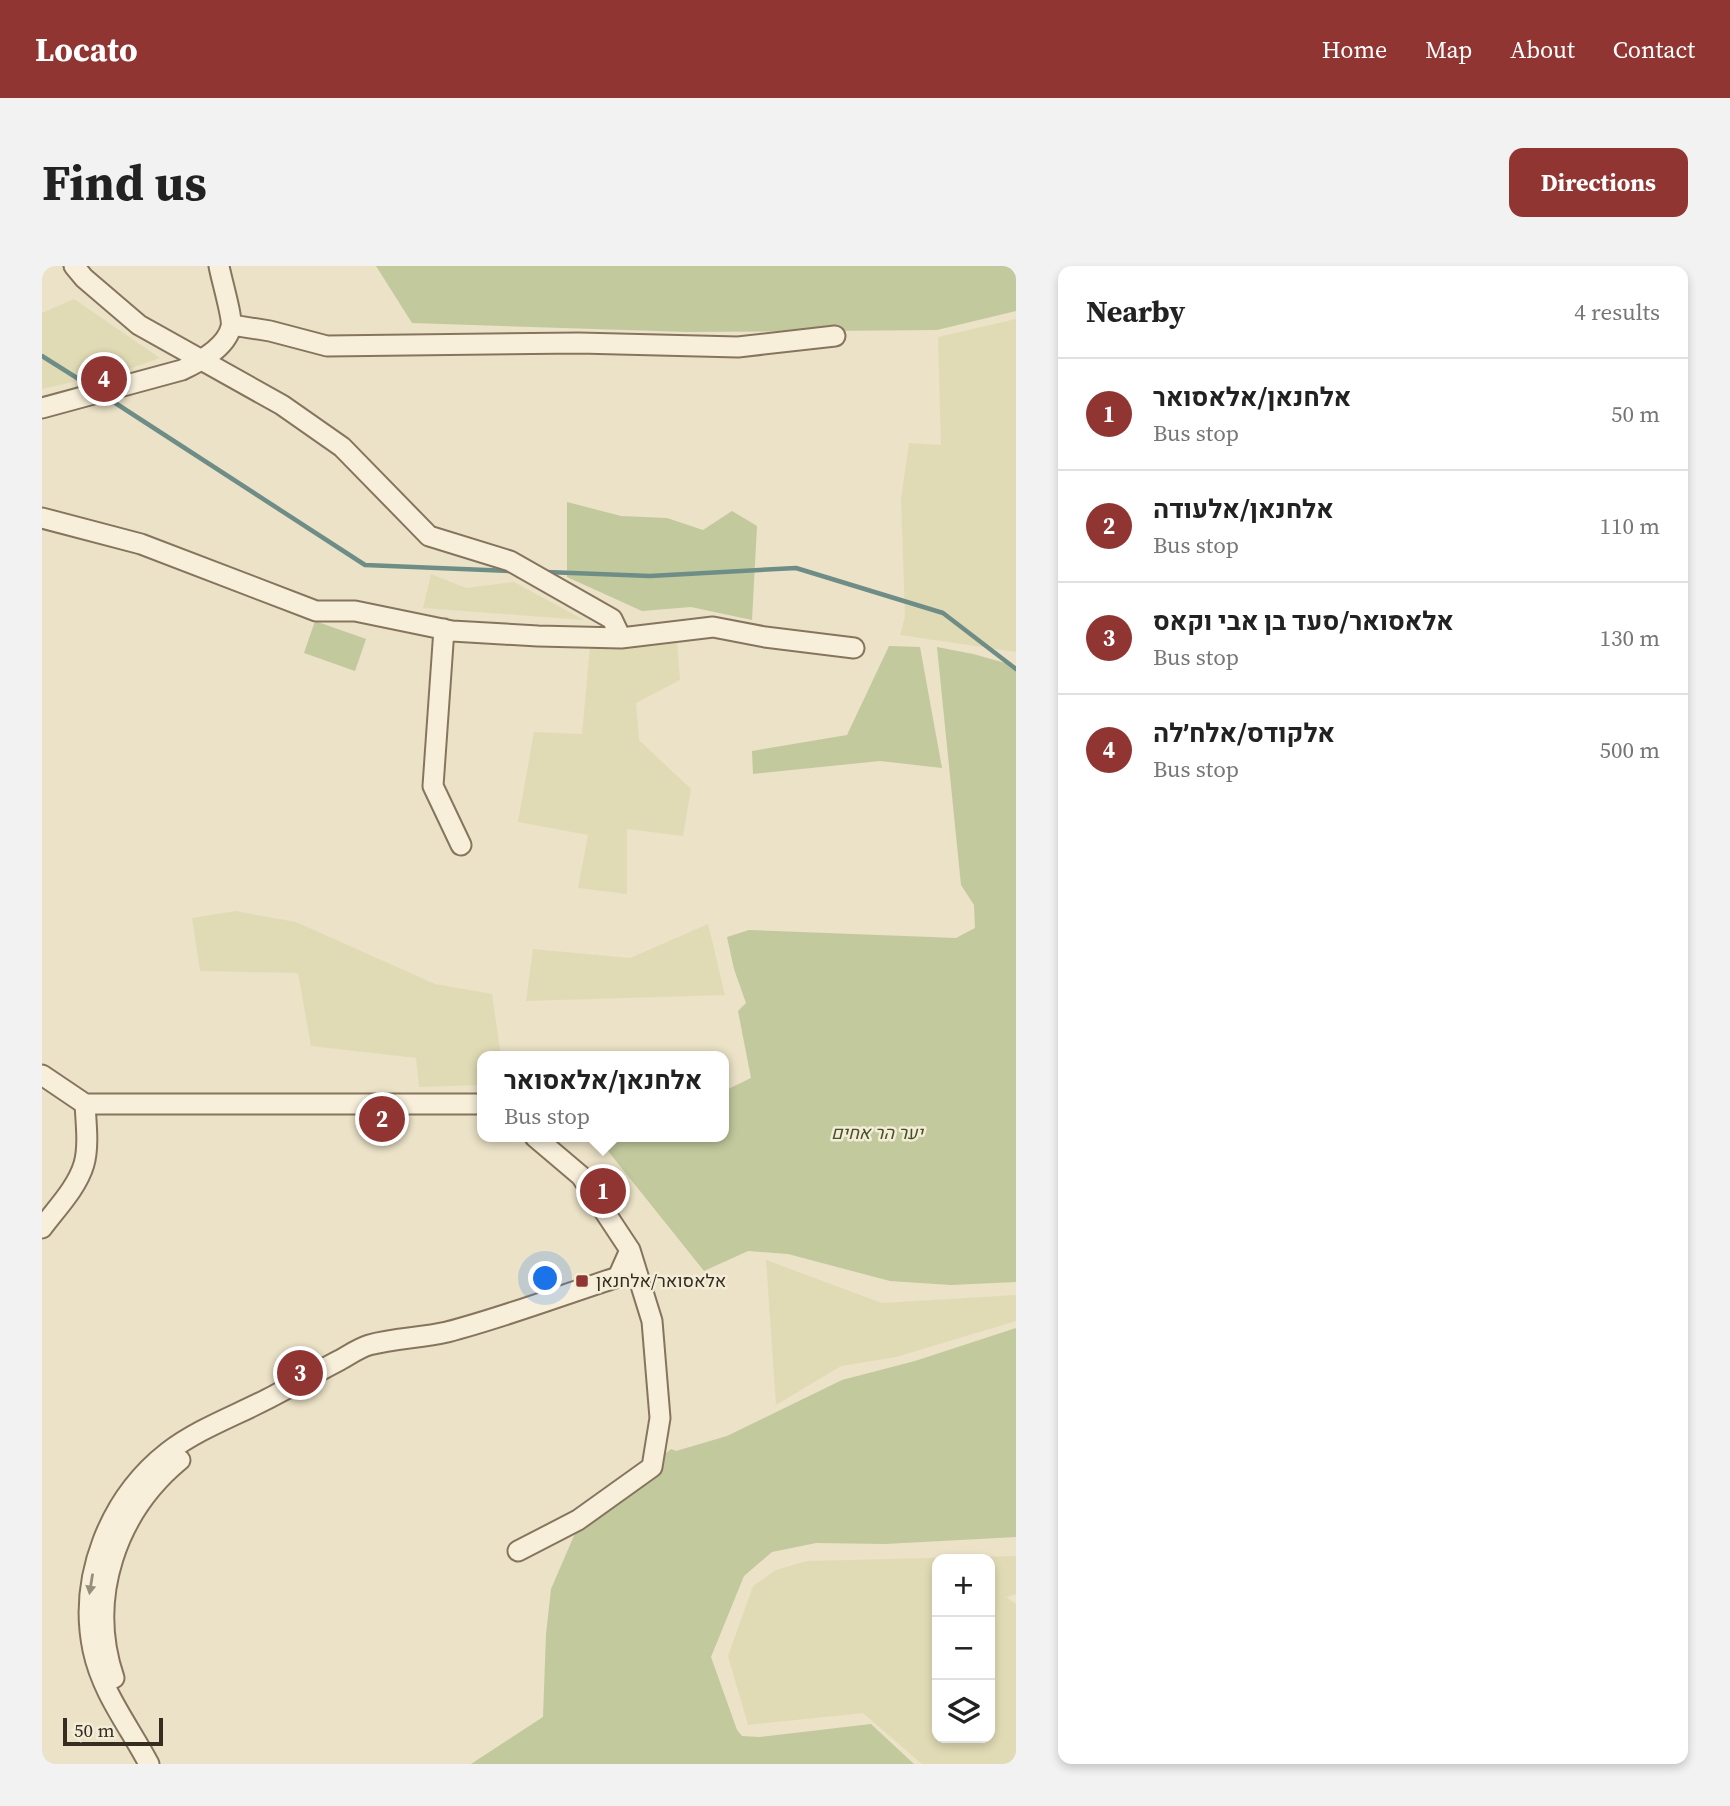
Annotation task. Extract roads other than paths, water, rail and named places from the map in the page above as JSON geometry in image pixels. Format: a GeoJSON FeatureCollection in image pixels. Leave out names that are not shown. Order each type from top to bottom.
{"type":"FeatureCollection","features":[{"type":"Feature","properties":{"kind":"street"},"geometry":{"type":"LineString","coordinates":[[74,266],[84,278],[139,325],[282,405],[342,447],[429,536],[510,561],[612,620],[621,638]]}},
{"type":"Feature","properties":{"kind":"street"},"geometry":{"type":"LineString","coordinates":[[42,408],[181,370],[201,361],[225,340],[232,325],[219,266]]}},
{"type":"Feature","properties":{"kind":"street"},"geometry":{"type":"LineString","coordinates":[[232,325],[271,331],[327,346],[579,343],[737,346],[835,335]]}},
{"type":"Feature","properties":{"kind":"street"},"geometry":{"type":"LineString","coordinates":[[42,518],[141,544],[316,611],[355,611],[443,629],[538,636],[621,638],[713,627],[765,637],[854,648]]}},
{"type":"Feature","properties":{"kind":"street"},"geometry":{"type":"LineString","coordinates":[[443,629],[433,786],[461,845]]}},
{"type":"Feature","properties":{"kind":"street"},"geometry":{"type":"LineString","coordinates":[[42,1075],[85,1104],[477,1104]]}},
{"type":"Feature","properties":{"kind":"street"},"geometry":{"type":"LineString","coordinates":[[42,1228],[76,1183],[84,1164],[85,1104]]}},
{"type":"Feature","properties":{"kind":"street"},"geometry":{"type":"LineString","coordinates":[[518,1551],[578,1520],[652,1467],[660,1418],[652,1321],[630,1250],[581,1176],[541,1142]]}},
{"type":"Feature","properties":{"kind":"street"},"geometry":{"type":"LineString","coordinates":[[149,1764],[105,1688],[98,1670],[90,1625],[89,1592],[95,1563],[108,1528],[123,1501],[144,1475],[168,1452],[201,1432],[367,1346],[446,1332],[618,1277],[630,1250]]}},
{"type":"Feature","properties":{"kind":"street"},"geometry":{"type":"LineString","coordinates":[[162,1764],[114,1677],[108,1657],[105,1599],[110,1567],[118,1539],[139,1503],[168,1469],[242,1413]]}},
{"type":"Feature","properties":{"kind":"waterway"},"geometry":{"type":"LineString","coordinates":[[42,356],[93,388]]}},
{"type":"Feature","properties":{"kind":"waterway"},"geometry":{"type":"LineString","coordinates":[[106,397],[365,565],[513,571]]}},
{"type":"Feature","properties":{"kind":"waterway"},"geometry":{"type":"LineString","coordinates":[[546,572],[650,576],[796,568],[943,613],[1016,669]]}},
{"type":"Feature","properties":{"kind":"place","name":"אלקודס/אלח׳לה"},"geometry":{"type":"Point","coordinates":[104,379]}},
{"type":"Feature","properties":{"kind":"place","name":"אלחנאן/אלעודה"},"geometry":{"type":"Point","coordinates":[382,1119]}},
{"type":"Feature","properties":{"kind":"place","name":"אלחנאן/אלאסואר"},"geometry":{"type":"Point","coordinates":[603,1191]}},
{"type":"Feature","properties":{"kind":"place","name":"אלאסואר/אלחנאן"},"geometry":{"type":"Point","coordinates":[582,1281]}},
{"type":"Feature","properties":{"kind":"place","name":"אלאסואר/סעד בן אבי וקאס"},"geometry":{"type":"Point","coordinates":[300,1373]}},
{"type":"Feature","properties":{"kind":"park label","name":"יער הר אחים"},"geometry":{"type":"Point","coordinates":[877,1133]}}]}
